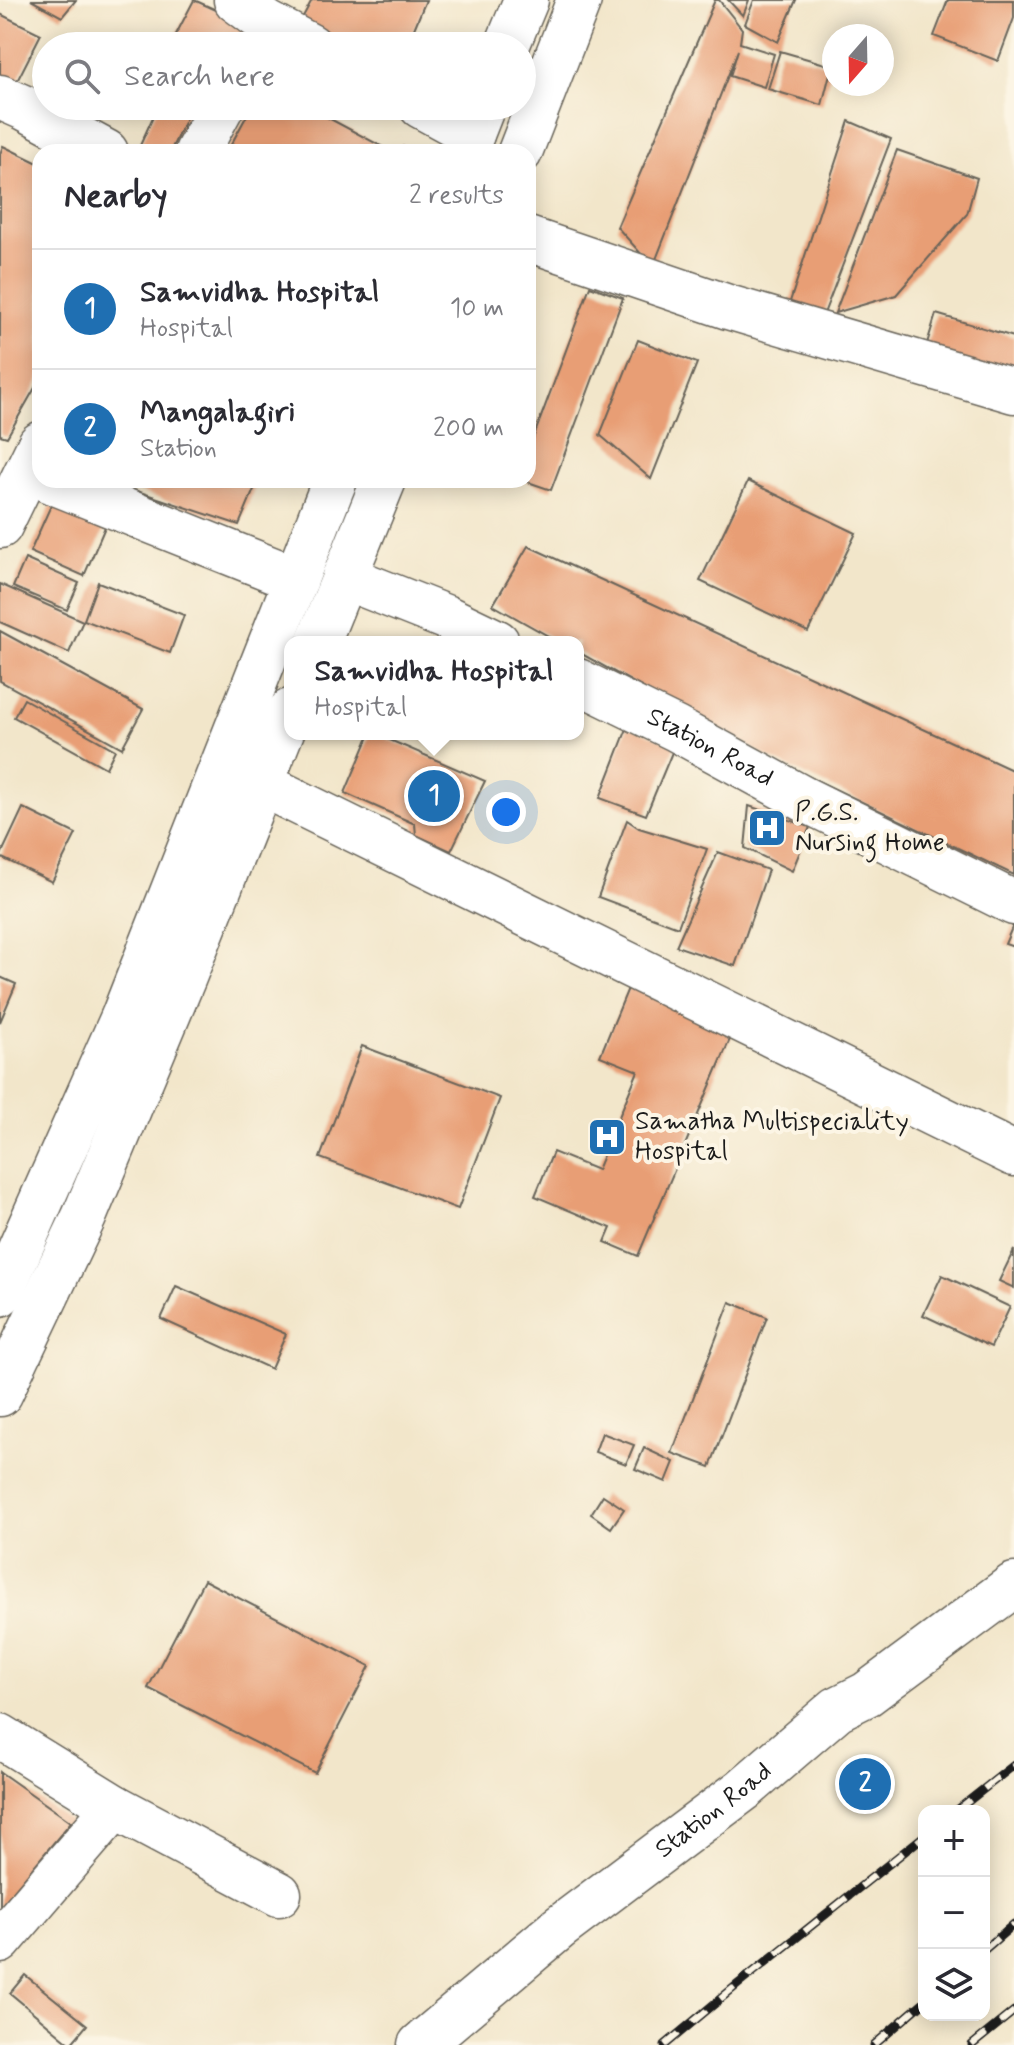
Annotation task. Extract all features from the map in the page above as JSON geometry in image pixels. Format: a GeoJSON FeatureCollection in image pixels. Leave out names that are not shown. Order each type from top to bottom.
{"type":"FeatureCollection","features":[{"type":"Feature","properties":{"kind":"street"},"geometry":{"type":"LineString","coordinates":[[513,32],[526,0]]}},
{"type":"Feature","properties":{"kind":"street"},"geometry":{"type":"LineString","coordinates":[[536,111],[579,0]]}},
{"type":"Feature","properties":{"kind":"street"},"geometry":{"type":"LineString","coordinates":[[259,17],[285,32]]}},
{"type":"Feature","properties":{"kind":"street"},"geometry":{"type":"LineString","coordinates":[[0,97],[32,112]]}},
{"type":"Feature","properties":{"kind":"street"},"geometry":{"type":"LineString","coordinates":[[47,120],[91,144]]}},
{"type":"Feature","properties":{"kind":"street"},"geometry":{"type":"LineString","coordinates":[[201,144],[214,120]]}},
{"type":"Feature","properties":{"kind":"street"},"geometry":{"type":"LineString","coordinates":[[450,120],[473,131]]}},
{"type":"Feature","properties":{"kind":"street"},"geometry":{"type":"LineString","coordinates":[[523,144],[532,120]]}},
{"type":"Feature","properties":{"kind":"street"},"geometry":{"type":"LineString","coordinates":[[536,242],[728,307],[1014,391]]}},
{"type":"Feature","properties":{"kind":"street"},"geometry":{"type":"LineString","coordinates":[[0,526],[31,467]]}},
{"type":"Feature","properties":{"kind":"street"},"geometry":{"type":"LineString","coordinates":[[81,488],[296,579]]}},
{"type":"Feature","properties":{"kind":"street"},"geometry":{"type":"LineString","coordinates":[[0,1294],[123,1017],[332,488]]}},
{"type":"Feature","properties":{"kind":"street"},"geometry":{"type":"LineString","coordinates":[[320,636],[381,488]]}},
{"type":"Feature","properties":{"kind":"street"},"geometry":{"type":"LineString","coordinates":[[344,577],[485,636]]}},
{"type":"Feature","properties":{"kind":"street","name":"Station Road"},"geometry":{"type":"LineString","coordinates":[[584,684],[676,729],[804,799],[1014,903]]}},
{"type":"Feature","properties":{"kind":"street"},"geometry":{"type":"LineString","coordinates":[[0,1394],[84,1217],[284,726]]}},
{"type":"Feature","properties":{"kind":"street"},"geometry":{"type":"LineString","coordinates":[[261,784],[1014,1154]]}},
{"type":"Feature","properties":{"kind":"street","name":"Station Road"},"geometry":{"type":"LineString","coordinates":[[420,2045],[559,1928],[744,1789],[837,1709],[867,1694],[1014,1585]]}},
{"type":"Feature","properties":{"kind":"street"},"geometry":{"type":"LineString","coordinates":[[0,1736],[115,1807],[279,1894]]}},
{"type":"Feature","properties":{"kind":"street"},"geometry":{"type":"LineString","coordinates":[[0,1941],[115,1807]]}},
{"type":"Feature","properties":{"kind":"building"},"geometry":{"type":"Polygon","coordinates":[[[31,0],[76,0],[62,17],[31,0]]]}},
{"type":"Feature","properties":{"kind":"building"},"geometry":{"type":"Polygon","coordinates":[[[194,0],[258,29],[256,32],[177,32],[194,0]]]}},
{"type":"Feature","properties":{"kind":"building"},"geometry":{"type":"Polygon","coordinates":[[[312,0],[426,0],[413,32],[319,32],[300,22],[312,0]]]}},
{"type":"Feature","properties":{"kind":"building"},"geometry":{"type":"Polygon","coordinates":[[[715,0],[719,0],[742,29],[740,43],[774,54],[764,87],[730,76],[738,50],[653,267],[617,227],[715,0]]]}},
{"type":"Feature","properties":{"kind":"building"},"geometry":{"type":"Polygon","coordinates":[[[728,0],[749,0],[743,16],[728,0]]]}},
{"type":"Feature","properties":{"kind":"building"},"geometry":{"type":"Polygon","coordinates":[[[754,0],[796,0],[778,42],[745,24],[754,0]]]}},
{"type":"Feature","properties":{"kind":"building"},"geometry":{"type":"Polygon","coordinates":[[[948,0],[1014,0],[1014,18],[998,61],[934,36],[948,0]]]}},
{"type":"Feature","properties":{"kind":"building"},"geometry":{"type":"Polygon","coordinates":[[[0,14],[37,32],[32,32],[32,52],[12,91],[0,87],[0,14]]]}},
{"type":"Feature","properties":{"kind":"building"},"geometry":{"type":"Polygon","coordinates":[[[780,51],[822,63],[822,105],[768,89],[780,51]]]}},
{"type":"Feature","properties":{"kind":"building"},"geometry":{"type":"Polygon","coordinates":[[[152,120],[185,120],[174,144],[141,144],[152,120]]]}},
{"type":"Feature","properties":{"kind":"building"},"geometry":{"type":"Polygon","coordinates":[[[244,120],[332,120],[377,144],[231,144],[244,120]]]}},
{"type":"Feature","properties":{"kind":"building"},"geometry":{"type":"Polygon","coordinates":[[[849,121],[891,139],[820,324],[787,311],[849,121]]]}},
{"type":"Feature","properties":{"kind":"building"},"geometry":{"type":"Polygon","coordinates":[[[3,146],[32,160],[32,393],[7,437],[0,435],[0,154],[3,146]]]}},
{"type":"Feature","properties":{"kind":"building"},"geometry":{"type":"Polygon","coordinates":[[[897,150],[977,178],[967,214],[896,295],[835,313],[897,150]]]}},
{"type":"Feature","properties":{"kind":"building"},"geometry":{"type":"Polygon","coordinates":[[[590,286],[623,298],[551,490],[536,485],[536,431],[590,286]]]}},
{"type":"Feature","properties":{"kind":"building"},"geometry":{"type":"Polygon","coordinates":[[[936,314],[1014,337],[1014,376],[925,350],[936,314]]]}},
{"type":"Feature","properties":{"kind":"building"},"geometry":{"type":"Polygon","coordinates":[[[638,340],[697,363],[651,479],[600,435],[638,340]]]}},
{"type":"Feature","properties":{"kind":"building"},"geometry":{"type":"Polygon","coordinates":[[[748,481],[856,533],[808,632],[700,581],[748,481]]]}},
{"type":"Feature","properties":{"kind":"building"},"geometry":{"type":"Polygon","coordinates":[[[128,488],[255,488],[239,525],[128,488]]]}},
{"type":"Feature","properties":{"kind":"building"},"geometry":{"type":"Polygon","coordinates":[[[52,503],[105,527],[84,576],[30,552],[52,503]]]}},
{"type":"Feature","properties":{"kind":"building"},"geometry":{"type":"Polygon","coordinates":[[[528,546],[1014,771],[1014,875],[766,756],[584,655],[584,636],[548,636],[493,605],[528,546]]]}},
{"type":"Feature","properties":{"kind":"building"},"geometry":{"type":"Polygon","coordinates":[[[25,559],[79,583],[67,610],[13,587],[25,559]]]}},
{"type":"Feature","properties":{"kind":"building"},"geometry":{"type":"Polygon","coordinates":[[[98,582],[184,615],[170,653],[84,620],[98,582]]]}},
{"type":"Feature","properties":{"kind":"building"},"geometry":{"type":"Polygon","coordinates":[[[0,584],[83,621],[69,653],[0,622],[0,584]]]}},
{"type":"Feature","properties":{"kind":"building"},"geometry":{"type":"Polygon","coordinates":[[[0,631],[143,709],[122,748],[0,681],[0,631]]]}},
{"type":"Feature","properties":{"kind":"building"},"geometry":{"type":"Polygon","coordinates":[[[24,699],[115,750],[106,768],[14,717],[24,699]]]}},
{"type":"Feature","properties":{"kind":"building"},"geometry":{"type":"Polygon","coordinates":[[[628,726],[675,745],[646,815],[600,798],[628,726]]]}},
{"type":"Feature","properties":{"kind":"building"},"geometry":{"type":"Polygon","coordinates":[[[367,740],[390,740],[485,781],[451,851],[416,835],[415,824],[345,793],[367,740]]]}},
{"type":"Feature","properties":{"kind":"building"},"geometry":{"type":"Polygon","coordinates":[[[749,806],[810,827],[792,871],[745,848],[749,806]]]}},
{"type":"Feature","properties":{"kind":"building"},"geometry":{"type":"Polygon","coordinates":[[[23,808],[76,834],[52,882],[0,857],[23,808]]]}},
{"type":"Feature","properties":{"kind":"building"},"geometry":{"type":"Polygon","coordinates":[[[627,820],[639,828],[707,849],[678,927],[598,897],[627,820]]]}},
{"type":"Feature","properties":{"kind":"building"},"geometry":{"type":"Polygon","coordinates":[[[718,852],[768,870],[735,966],[676,946],[718,852]]]}},
{"type":"Feature","properties":{"kind":"building"},"geometry":{"type":"Polygon","coordinates":[[[1014,923],[1014,947],[1005,944],[1014,923]]]}},
{"type":"Feature","properties":{"kind":"building"},"geometry":{"type":"Polygon","coordinates":[[[0,977],[16,984],[0,1022],[0,977]]]}},
{"type":"Feature","properties":{"kind":"building"},"geometry":{"type":"Polygon","coordinates":[[[631,981],[736,1025],[638,1256],[605,1242],[611,1228],[535,1196],[553,1152],[597,1170],[638,1071],[600,1056],[631,981]]]}},
{"type":"Feature","properties":{"kind":"building"},"geometry":{"type":"Polygon","coordinates":[[[362,1046],[500,1098],[458,1209],[320,1158],[362,1046]]]}},
{"type":"Feature","properties":{"kind":"building"},"geometry":{"type":"Polygon","coordinates":[[[1014,1250],[1014,1288],[999,1281],[1014,1250]]]}},
{"type":"Feature","properties":{"kind":"building"},"geometry":{"type":"Polygon","coordinates":[[[942,1275],[1010,1307],[991,1347],[923,1315],[942,1275]]]}},
{"type":"Feature","properties":{"kind":"building"},"geometry":{"type":"Polygon","coordinates":[[[176,1286],[286,1334],[271,1369],[161,1319],[176,1286]]]}},
{"type":"Feature","properties":{"kind":"building"},"geometry":{"type":"Polygon","coordinates":[[[730,1302],[767,1317],[710,1467],[672,1453],[730,1302]]]}},
{"type":"Feature","properties":{"kind":"building"},"geometry":{"type":"Polygon","coordinates":[[[602,1433],[634,1445],[626,1464],[595,1452],[602,1433]]]}},
{"type":"Feature","properties":{"kind":"building"},"geometry":{"type":"Polygon","coordinates":[[[644,1448],[674,1462],[666,1482],[635,1469],[644,1448]]]}},
{"type":"Feature","properties":{"kind":"building"},"geometry":{"type":"Polygon","coordinates":[[[603,1495],[624,1509],[611,1528],[591,1514],[603,1495]]]}},
{"type":"Feature","properties":{"kind":"building"},"geometry":{"type":"Polygon","coordinates":[[[204,1580],[370,1666],[315,1773],[148,1688],[204,1580]]]}},
{"type":"Feature","properties":{"kind":"building"},"geometry":{"type":"Polygon","coordinates":[[[0,1772],[71,1822],[0,1907],[0,1772]]]}},
{"type":"Feature","properties":{"kind":"building"},"geometry":{"type":"Polygon","coordinates":[[[25,1975],[87,2025],[71,2044],[10,1993],[25,1975]]]}},
{"type":"Feature","properties":{"kind":"railway"},"geometry":{"type":"LineString","coordinates":[[964,1805],[1014,1765]]}},
{"type":"Feature","properties":{"kind":"railway"},"geometry":{"type":"LineString","coordinates":[[665,2045],[918,1841]]}},
{"type":"Feature","properties":{"kind":"railway"},"geometry":{"type":"LineString","coordinates":[[985,1949],[1014,1924]]}},
{"type":"Feature","properties":{"kind":"railway"},"geometry":{"type":"LineString","coordinates":[[874,2045],[918,2007]]}},
{"type":"Feature","properties":{"kind":"railway"},"geometry":{"type":"LineString","coordinates":[[972,2045],[1014,2011]]}},
{"type":"Feature","properties":{"kind":"place","name":"Samvidha Hospital"},"geometry":{"type":"Point","coordinates":[434,796]}},
{"type":"Feature","properties":{"kind":"place","name":"P.G.S. Nursing Home"},"geometry":{"type":"Point","coordinates":[767,828]}},
{"type":"Feature","properties":{"kind":"place","name":"Samatha Multispeciality Hospital"},"geometry":{"type":"Point","coordinates":[607,1137]}},
{"type":"Feature","properties":{"kind":"place","name":"Mangalagiri"},"geometry":{"type":"Point","coordinates":[865,1784]}}]}
